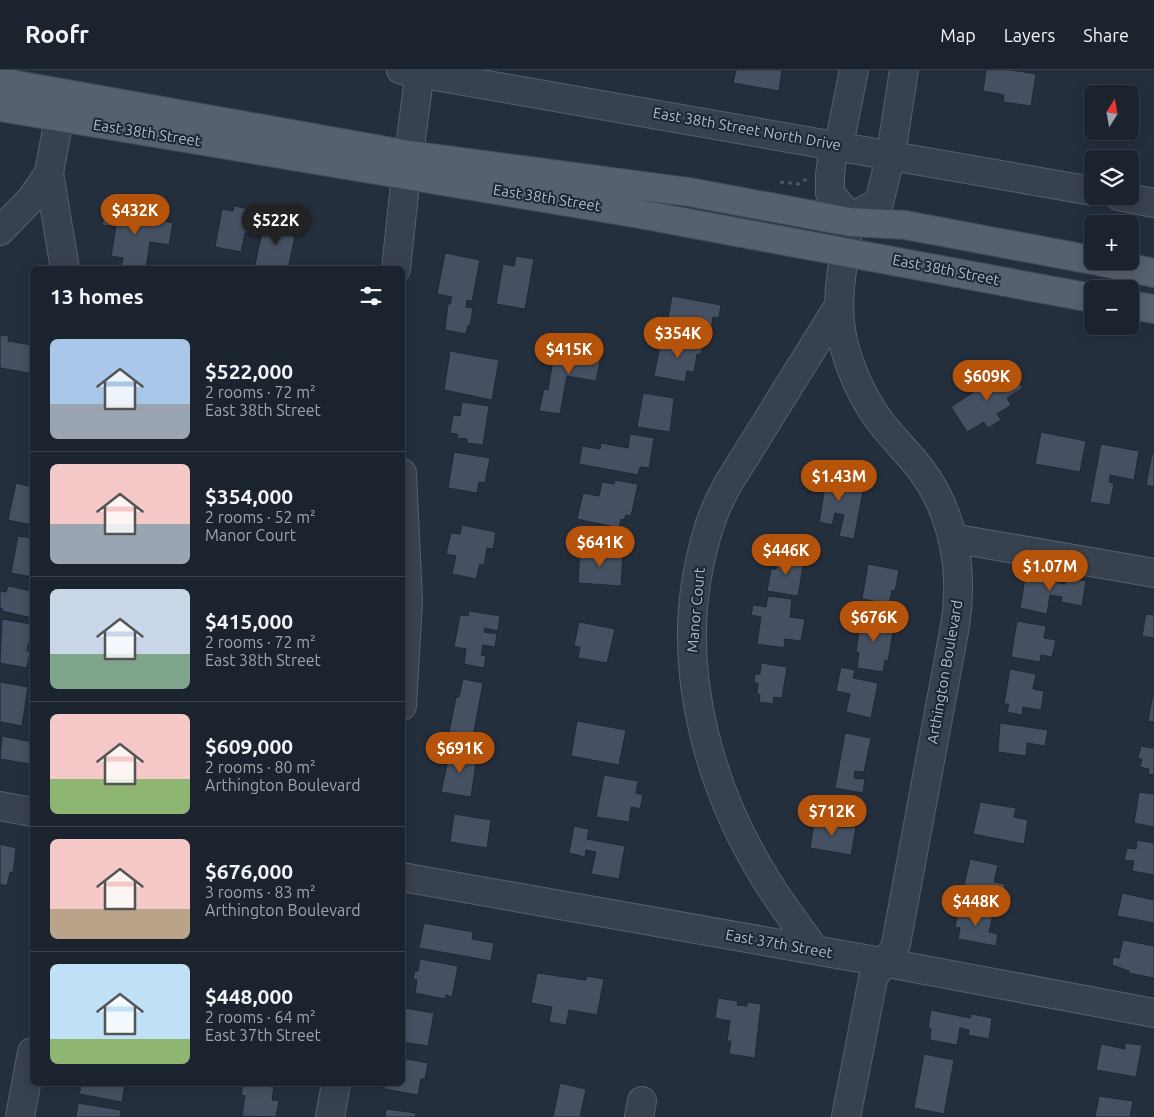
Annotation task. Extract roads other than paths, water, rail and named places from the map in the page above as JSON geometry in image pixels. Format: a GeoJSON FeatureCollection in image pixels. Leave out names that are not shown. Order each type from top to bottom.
{"type":"FeatureCollection","features":[{"type":"Feature","properties":{"kind":"main road","name":"East 38th Street"},"geometry":{"type":"LineString","coordinates":[[0,82],[634,213],[1084,296]]}},
{"type":"Feature","properties":{"kind":"main road","name":"East 38th Street"},"geometry":{"type":"LineString","coordinates":[[0,107],[59,118],[407,165],[689,192],[850,220],[905,225],[1084,259]]}},
{"type":"Feature","properties":{"kind":"main road"},"geometry":{"type":"LineString","coordinates":[[1139,270],[1154,273]]}},
{"type":"Feature","properties":{"kind":"main road"},"geometry":{"type":"LineString","coordinates":[[1139,306],[1154,309]]}},
{"type":"Feature","properties":{"kind":"street"},"geometry":{"type":"LineString","coordinates":[[854,70],[839,145],[832,159],[830,194],[850,220],[879,203],[891,154],[904,70]]}},
{"type":"Feature","properties":{"kind":"street"},"geometry":{"type":"LineString","coordinates":[[396,266],[407,165],[413,71]]}},
{"type":"Feature","properties":{"kind":"street","name":"East 38th Street North Drive"},"geometry":{"type":"LineString","coordinates":[[413,71],[1084,190]]}},
{"type":"Feature","properties":{"kind":"street"},"geometry":{"type":"LineString","coordinates":[[59,118],[49,173],[64,266]]}},
{"type":"Feature","properties":{"kind":"street"},"geometry":{"type":"LineString","coordinates":[[0,231],[32,198],[49,173]]}},
{"type":"Feature","properties":{"kind":"street"},"geometry":{"type":"LineString","coordinates":[[1139,200],[1154,203]]}},
{"type":"Feature","properties":{"kind":"street","name":"Arthington Boulevard"},"geometry":{"type":"LineString","coordinates":[[846,1117],[873,979],[882,962],[889,957],[896,944],[956,620],[959,582],[952,538],[943,508],[920,468],[882,424],[857,382],[845,349],[838,307],[850,220]]}},
{"type":"Feature","properties":{"kind":"street","name":"Manor Court"},"geometry":{"type":"LineString","coordinates":[[815,950],[765,878],[726,798],[712,762],[700,714],[691,645],[698,576],[705,541],[715,509],[728,484],[838,307]]}},
{"type":"Feature","properties":{"kind":"street"},"geometry":{"type":"LineString","coordinates":[[952,538],[1154,573]]}},
{"type":"Feature","properties":{"kind":"street"},"geometry":{"type":"LineString","coordinates":[[405,540],[408,607],[405,656]]}},
{"type":"Feature","properties":{"kind":"street"},"geometry":{"type":"LineString","coordinates":[[0,806],[30,812]]}},
{"type":"Feature","properties":{"kind":"street","name":"East 37th Street"},"geometry":{"type":"LineString","coordinates":[[405,879],[882,962],[1154,1014]]}},
{"type":"Feature","properties":{"kind":"street"},"geometry":{"type":"LineString","coordinates":[[20,1117],[30,1063]]}},
{"type":"Feature","properties":{"kind":"street"},"geometry":{"type":"LineString","coordinates":[[330,1117],[336,1086]]}}]}
